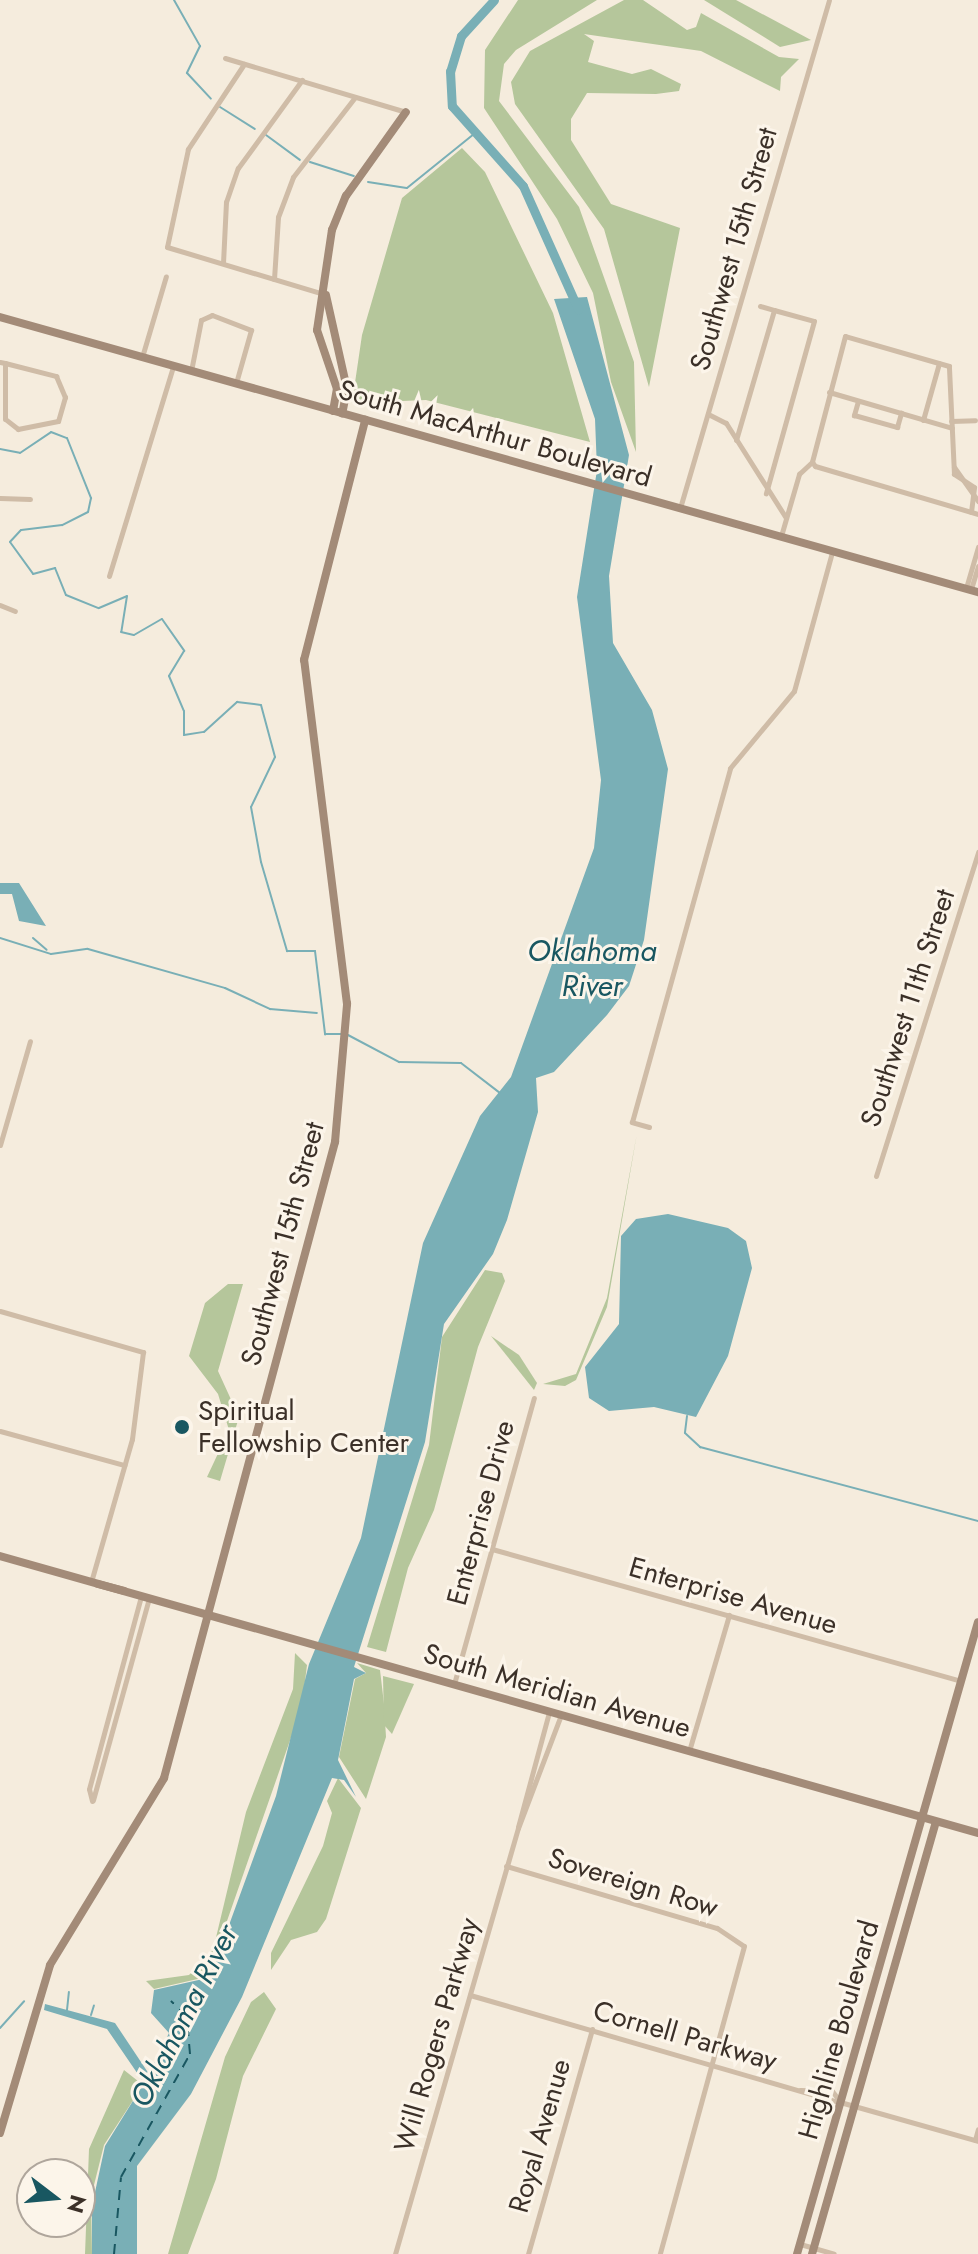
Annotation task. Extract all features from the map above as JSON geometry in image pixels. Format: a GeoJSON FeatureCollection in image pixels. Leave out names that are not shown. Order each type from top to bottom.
{"type":"FeatureCollection","features":[{"type":"Feature","properties":{"kind":"main road"},"geometry":{"type":"LineString","coordinates":[[338,412],[330,368],[317,330],[336,214],[406,112]]}},
{"type":"Feature","properties":{"kind":"main road"},"geometry":{"type":"LineString","coordinates":[[325,294],[347,389],[338,412]]}},
{"type":"Feature","properties":{"kind":"main road","name":"South MacArthur Boulevard"},"geometry":{"type":"LineString","coordinates":[[0,317],[972,591]]}},
{"type":"Feature","properties":{"kind":"main road"},"geometry":{"type":"LineString","coordinates":[[330,368],[340,364]]}},
{"type":"Feature","properties":{"kind":"main road","name":"Southwest 15th Street"},"geometry":{"type":"LineString","coordinates":[[0,2133],[50,1965],[160,1789],[335,1142],[346,1067],[347,1004],[304,660],[365,420]]}},
{"type":"Feature","properties":{"kind":"main road","name":"South Meridian Avenue"},"geometry":{"type":"LineString","coordinates":[[0,1556],[978,1833]]}},
{"type":"Feature","properties":{"kind":"main road","name":"Highline Boulevard"},"geometry":{"type":"LineString","coordinates":[[797,2254],[978,1622]]}},
{"type":"Feature","properties":{"kind":"main road","name":"Highline Boulevard"},"geometry":{"type":"LineString","coordinates":[[813,2251],[936,1822]]}},
{"type":"Feature","properties":{"kind":"main road"},"geometry":{"type":"LineString","coordinates":[[912,1855],[926,1859]]}},
{"type":"Feature","properties":{"kind":"street","name":"Southwest 15th Street"},"geometry":{"type":"LineString","coordinates":[[680,509],[829,0]]}},
{"type":"Feature","properties":{"kind":"street"},"geometry":{"type":"LineString","coordinates":[[225,58],[406,112]]}},
{"type":"Feature","properties":{"kind":"street"},"geometry":{"type":"LineString","coordinates":[[244,64],[188,149],[172,205],[172,250],[325,294]]}},
{"type":"Feature","properties":{"kind":"street"},"geometry":{"type":"LineString","coordinates":[[223,263],[226,202],[238,168],[302,80]]}},
{"type":"Feature","properties":{"kind":"street"},"geometry":{"type":"LineString","coordinates":[[274,279],[278,217],[293,177],[355,97]]}},
{"type":"Feature","properties":{"kind":"street"},"geometry":{"type":"LineString","coordinates":[[142,357],[166,276]]}},
{"type":"Feature","properties":{"kind":"street"},"geometry":{"type":"LineString","coordinates":[[760,306],[814,321],[766,493]]}},
{"type":"Feature","properties":{"kind":"street"},"geometry":{"type":"LineString","coordinates":[[736,440],[774,310]]}},
{"type":"Feature","properties":{"kind":"street"},"geometry":{"type":"LineString","coordinates":[[191,371],[206,314],[251,330],[236,383]]}},
{"type":"Feature","properties":{"kind":"street"},"geometry":{"type":"LineString","coordinates":[[781,537],[799,474],[813,464],[845,336],[949,366],[953,466],[962,484],[976,500],[971,512]]}},
{"type":"Feature","properties":{"kind":"street"},"geometry":{"type":"LineString","coordinates":[[3,362],[56,376],[65,397],[58,421],[18,429],[5,419],[3,362]]}},
{"type":"Feature","properties":{"kind":"street"},"geometry":{"type":"LineString","coordinates":[[923,420],[939,363]]}},
{"type":"Feature","properties":{"kind":"street"},"geometry":{"type":"LineString","coordinates":[[109,576],[173,366]]}},
{"type":"Feature","properties":{"kind":"street"},"geometry":{"type":"LineString","coordinates":[[829,392],[923,420],[951,425],[975,420]]}},
{"type":"Feature","properties":{"kind":"street"},"geometry":{"type":"LineString","coordinates":[[858,401],[854,415],[897,427],[901,413]]}},
{"type":"Feature","properties":{"kind":"street"},"geometry":{"type":"LineString","coordinates":[[708,414],[724,420],[766,493],[786,518]]}},
{"type":"Feature","properties":{"kind":"street"},"geometry":{"type":"LineString","coordinates":[[813,464],[978,514]]}},
{"type":"Feature","properties":{"kind":"street"},"geometry":{"type":"LineString","coordinates":[[0,498],[30,499]]}},
{"type":"Feature","properties":{"kind":"street"},"geometry":{"type":"LineString","coordinates":[[972,591],[978,547]]}},
{"type":"Feature","properties":{"kind":"street"},"geometry":{"type":"LineString","coordinates":[[649,1127],[632,1122],[730,768],[794,691],[832,552]]}},
{"type":"Feature","properties":{"kind":"street"},"geometry":{"type":"LineString","coordinates":[[972,591],[978,566]]}},
{"type":"Feature","properties":{"kind":"street"},"geometry":{"type":"LineString","coordinates":[[0,605],[15,611]]}},
{"type":"Feature","properties":{"kind":"street","name":"Southwest 11th Street"},"geometry":{"type":"LineString","coordinates":[[876,1176],[978,852]]}},
{"type":"Feature","properties":{"kind":"street"},"geometry":{"type":"LineString","coordinates":[[0,1145],[30,1041]]}},
{"type":"Feature","properties":{"kind":"street"},"geometry":{"type":"LineString","coordinates":[[0,1311],[143,1352],[124,1465],[94,1583]]}},
{"type":"Feature","properties":{"kind":"street","name":"Enterprise Drive"},"geometry":{"type":"LineString","coordinates":[[454,1685],[534,1398]]}},
{"type":"Feature","properties":{"kind":"street"},"geometry":{"type":"LineString","coordinates":[[0,1431],[124,1465]]}},
{"type":"Feature","properties":{"kind":"street","name":"Enterprise Avenue"},"geometry":{"type":"LineString","coordinates":[[492,1549],[962,1682]]}},
{"type":"Feature","properties":{"kind":"street"},"geometry":{"type":"LineString","coordinates":[[145,1597],[124,1659],[109,1728],[92,1801],[89,1789],[109,1728],[132,1661],[145,1597]]}},
{"type":"Feature","properties":{"kind":"street"},"geometry":{"type":"LineString","coordinates":[[689,1752],[729,1614]]}},
{"type":"Feature","properties":{"kind":"street"},"geometry":{"type":"LineString","coordinates":[[131,1633],[139,1635]]}},
{"type":"Feature","properties":{"kind":"street"},"geometry":{"type":"LineString","coordinates":[[124,1659],[132,1661]]}},
{"type":"Feature","properties":{"kind":"street","name":"Will Rogers Parkway"},"geometry":{"type":"LineString","coordinates":[[518,1828],[524,1783],[549,1712]]}},
{"type":"Feature","properties":{"kind":"street","name":"Will Rogers Parkway"},"geometry":{"type":"LineString","coordinates":[[395,2254],[506,1866],[561,1715]]}},
{"type":"Feature","properties":{"kind":"street"},"geometry":{"type":"LineString","coordinates":[[530,1764],[542,1767]]}},
{"type":"Feature","properties":{"kind":"street"},"geometry":{"type":"LineString","coordinates":[[524,1783],[536,1786]]}},
{"type":"Feature","properties":{"kind":"street","name":"Sovereign Row"},"geometry":{"type":"LineString","coordinates":[[506,1866],[717,1928],[744,1946],[712,2065]]}},
{"type":"Feature","properties":{"kind":"street","name":"Cornell Parkway"},"geometry":{"type":"LineString","coordinates":[[470,1995],[976,2140]]}},
{"type":"Feature","properties":{"kind":"street","name":"Royal Avenue"},"geometry":{"type":"LineString","coordinates":[[528,2254],[592,2029]]}},
{"type":"Feature","properties":{"kind":"street"},"geometry":{"type":"LineString","coordinates":[[660,2254],[712,2065]]}},
{"type":"Feature","properties":{"kind":"street"},"geometry":{"type":"LineString","coordinates":[[799,2090],[832,2091],[840,2102]]}},
{"type":"Feature","properties":{"kind":"street"},"geometry":{"type":"LineString","coordinates":[[976,2140],[978,2129]]}},
{"type":"Feature","properties":{"kind":"street"},"geometry":{"type":"LineString","coordinates":[[800,2244],[813,2251],[834,2254]]}},
{"type":"Feature","properties":{"kind":"green space"},"geometry":{"type":"Polygon","coordinates":[[[518,0],[597,0],[516,50],[504,64],[499,101],[579,207],[634,362],[636,452],[611,382],[593,293],[557,219],[484,108],[485,50],[518,0]]]}},
{"type":"Feature","properties":{"kind":"green space"},"geometry":{"type":"Polygon","coordinates":[[[624,0],[643,0],[687,30],[696,27],[701,13],[779,57],[799,59],[781,77],[780,91],[701,51],[584,34],[594,41],[588,62],[632,74],[651,69],[681,84],[679,91],[656,94],[587,93],[571,119],[571,140],[611,204],[680,228],[649,387],[604,229],[515,104],[511,82],[530,51],[624,0]]]}},
{"type":"Feature","properties":{"kind":"green space"},"geometry":{"type":"Polygon","coordinates":[[[704,0],[736,0],[811,40],[780,47],[704,0]]]}},
{"type":"Feature","properties":{"kind":"green space"},"geometry":{"type":"Polygon","coordinates":[[[462,148],[485,172],[553,313],[590,442],[426,400],[352,403],[362,335],[402,198],[462,148]]]}},
{"type":"Feature","properties":{"kind":"green space"},"geometry":{"type":"Polygon","coordinates":[[[637,1133],[607,1307],[576,1380],[565,1386],[543,1384],[576,1374],[607,1298],[637,1133]]]}},
{"type":"Feature","properties":{"kind":"green space"},"geometry":{"type":"Polygon","coordinates":[[[485,1270],[502,1273],[505,1281],[478,1347],[434,1510],[408,1568],[386,1652],[367,1647],[429,1445],[442,1337],[485,1270]]]}},
{"type":"Feature","properties":{"kind":"green space"},"geometry":{"type":"Polygon","coordinates":[[[228,1284],[243,1284],[218,1371],[239,1417],[220,1481],[207,1477],[229,1430],[218,1394],[189,1356],[205,1303],[228,1284]]]}},
{"type":"Feature","properties":{"kind":"green space"},"geometry":{"type":"Polygon","coordinates":[[[491,1336],[519,1355],[537,1383],[534,1390],[491,1336]]]}},
{"type":"Feature","properties":{"kind":"green space"},"geometry":{"type":"Polygon","coordinates":[[[295,1653],[307,1665],[302,1706],[212,1964],[202,1978],[154,1989],[146,1981],[189,1975],[213,1950],[246,1812],[293,1689],[295,1653]]]}},
{"type":"Feature","properties":{"kind":"green space"},"geometry":{"type":"Polygon","coordinates":[[[357,1663],[380,1670],[384,1704],[386,1737],[366,1799],[339,1757],[355,1679],[366,1673],[357,1663]]]}},
{"type":"Feature","properties":{"kind":"green space"},"geometry":{"type":"Polygon","coordinates":[[[383,1676],[414,1684],[392,1734],[384,1725],[383,1676]]]}},
{"type":"Feature","properties":{"kind":"green space"},"geometry":{"type":"Polygon","coordinates":[[[338,1778],[361,1808],[326,1919],[317,1932],[291,1940],[271,1970],[271,1953],[323,1846],[332,1813],[327,1801],[338,1778]]]}},
{"type":"Feature","properties":{"kind":"green space"},"geometry":{"type":"Polygon","coordinates":[[[264,1992],[276,2009],[243,2076],[216,2179],[188,2254],[168,2254],[225,2057],[251,2002],[264,1992]]]}},
{"type":"Feature","properties":{"kind":"green space"},"geometry":{"type":"Polygon","coordinates":[[[124,2070],[143,2085],[104,2145],[96,2177],[96,2158],[89,2158],[89,2149],[124,2070]]]}},
{"type":"Feature","properties":{"kind":"green space"},"geometry":{"type":"Polygon","coordinates":[[[86,2238],[92,2238],[92,2254],[85,2254],[86,2238]]]}},
{"type":"Feature","properties":{"kind":"water","name":"Oklahoma River"},"geometry":{"type":"Polygon","coordinates":[[[587,297],[629,455],[609,576],[613,643],[652,710],[668,769],[644,940],[629,986],[607,1015],[554,1072],[536,1078],[538,1112],[507,1220],[493,1254],[444,1324],[425,1442],[354,1667],[366,1673],[354,1679],[338,1760],[356,1797],[344,1780],[332,1778],[242,1997],[191,2094],[137,2166],[137,2254],[92,2254],[92,2238],[96,2238],[96,2188],[105,2146],[144,2083],[107,2029],[44,2010],[45,2004],[115,2023],[149,2074],[169,2033],[151,2013],[154,1990],[203,1979],[213,1969],[276,1796],[309,1664],[361,1538],[423,1243],[480,1116],[511,1077],[594,848],[601,780],[577,597],[597,470],[595,419],[554,299],[587,297]]]}},
{"type":"Feature","properties":{"kind":"water"},"geometry":{"type":"Polygon","coordinates":[[[0,883],[19,883],[46,926],[19,921],[12,894],[0,894],[0,883]]]}},
{"type":"Feature","properties":{"kind":"water"},"geometry":{"type":"Polygon","coordinates":[[[668,1214],[728,1228],[746,1241],[752,1268],[728,1356],[696,1417],[654,1407],[609,1411],[589,1398],[585,1367],[619,1324],[621,1236],[636,1219],[668,1214]]]}},
{"type":"Feature","properties":{"kind":"waterway"},"geometry":{"type":"LineString","coordinates":[[174,0],[200,46],[187,73],[211,99]]}},
{"type":"Feature","properties":{"kind":"waterway"},"geometry":{"type":"LineString","coordinates":[[494,0],[461,36],[450,71],[452,106],[523,186],[578,309]]}},
{"type":"Feature","properties":{"kind":"waterway"},"geometry":{"type":"LineString","coordinates":[[220,107],[255,129]]}},
{"type":"Feature","properties":{"kind":"waterway"},"geometry":{"type":"LineString","coordinates":[[368,182],[407,188],[474,134]]}},
{"type":"Feature","properties":{"kind":"waterway"},"geometry":{"type":"LineString","coordinates":[[266,135],[300,160]]}},
{"type":"Feature","properties":{"kind":"waterway"},"geometry":{"type":"LineString","coordinates":[[310,162],[354,176]]}},
{"type":"Feature","properties":{"kind":"waterway"},"geometry":{"type":"LineString","coordinates":[[0,449],[20,453],[51,432],[67,438],[91,498],[88,512],[62,525],[21,530],[10,542],[33,574],[55,568],[66,595],[99,608],[127,596],[121,632],[134,635],[162,619],[184,651],[169,676],[184,711],[184,735],[204,732],[237,702],[261,705],[275,757],[251,807],[261,862],[287,951],[315,951],[325,1034],[342,1034]]}},
{"type":"Feature","properties":{"kind":"waterway"},"geometry":{"type":"LineString","coordinates":[[0,938],[51,954],[88,949],[225,988],[270,1009],[317,1013]]}},
{"type":"Feature","properties":{"kind":"waterway"},"geometry":{"type":"LineString","coordinates":[[33,938],[47,950]]}},
{"type":"Feature","properties":{"kind":"waterway"},"geometry":{"type":"LineString","coordinates":[[348,1035],[399,1062],[461,1063],[500,1093]]}},
{"type":"Feature","properties":{"kind":"waterway"},"geometry":{"type":"LineString","coordinates":[[687,1416],[685,1433],[700,1447],[978,1521]]}},
{"type":"Feature","properties":{"kind":"waterway"},"geometry":{"type":"LineString","coordinates":[[67,2010],[69,1992]]}},
{"type":"Feature","properties":{"kind":"waterway"},"geometry":{"type":"LineString","coordinates":[[0,2028],[24,2001]]}},
{"type":"Feature","properties":{"kind":"waterway"},"geometry":{"type":"LineString","coordinates":[[91,2015],[94,2005]]}},
{"type":"Feature","properties":{"kind":"ferry route"},"geometry":{"type":"LineString","coordinates":[[114,2254],[121,2177],[190,2054],[187,2016],[171,2001]]}},
{"type":"Feature","properties":{"kind":"place","name":"Spiritual Fellowship Center"},"geometry":{"type":"Point","coordinates":[182,1427]}}]}
